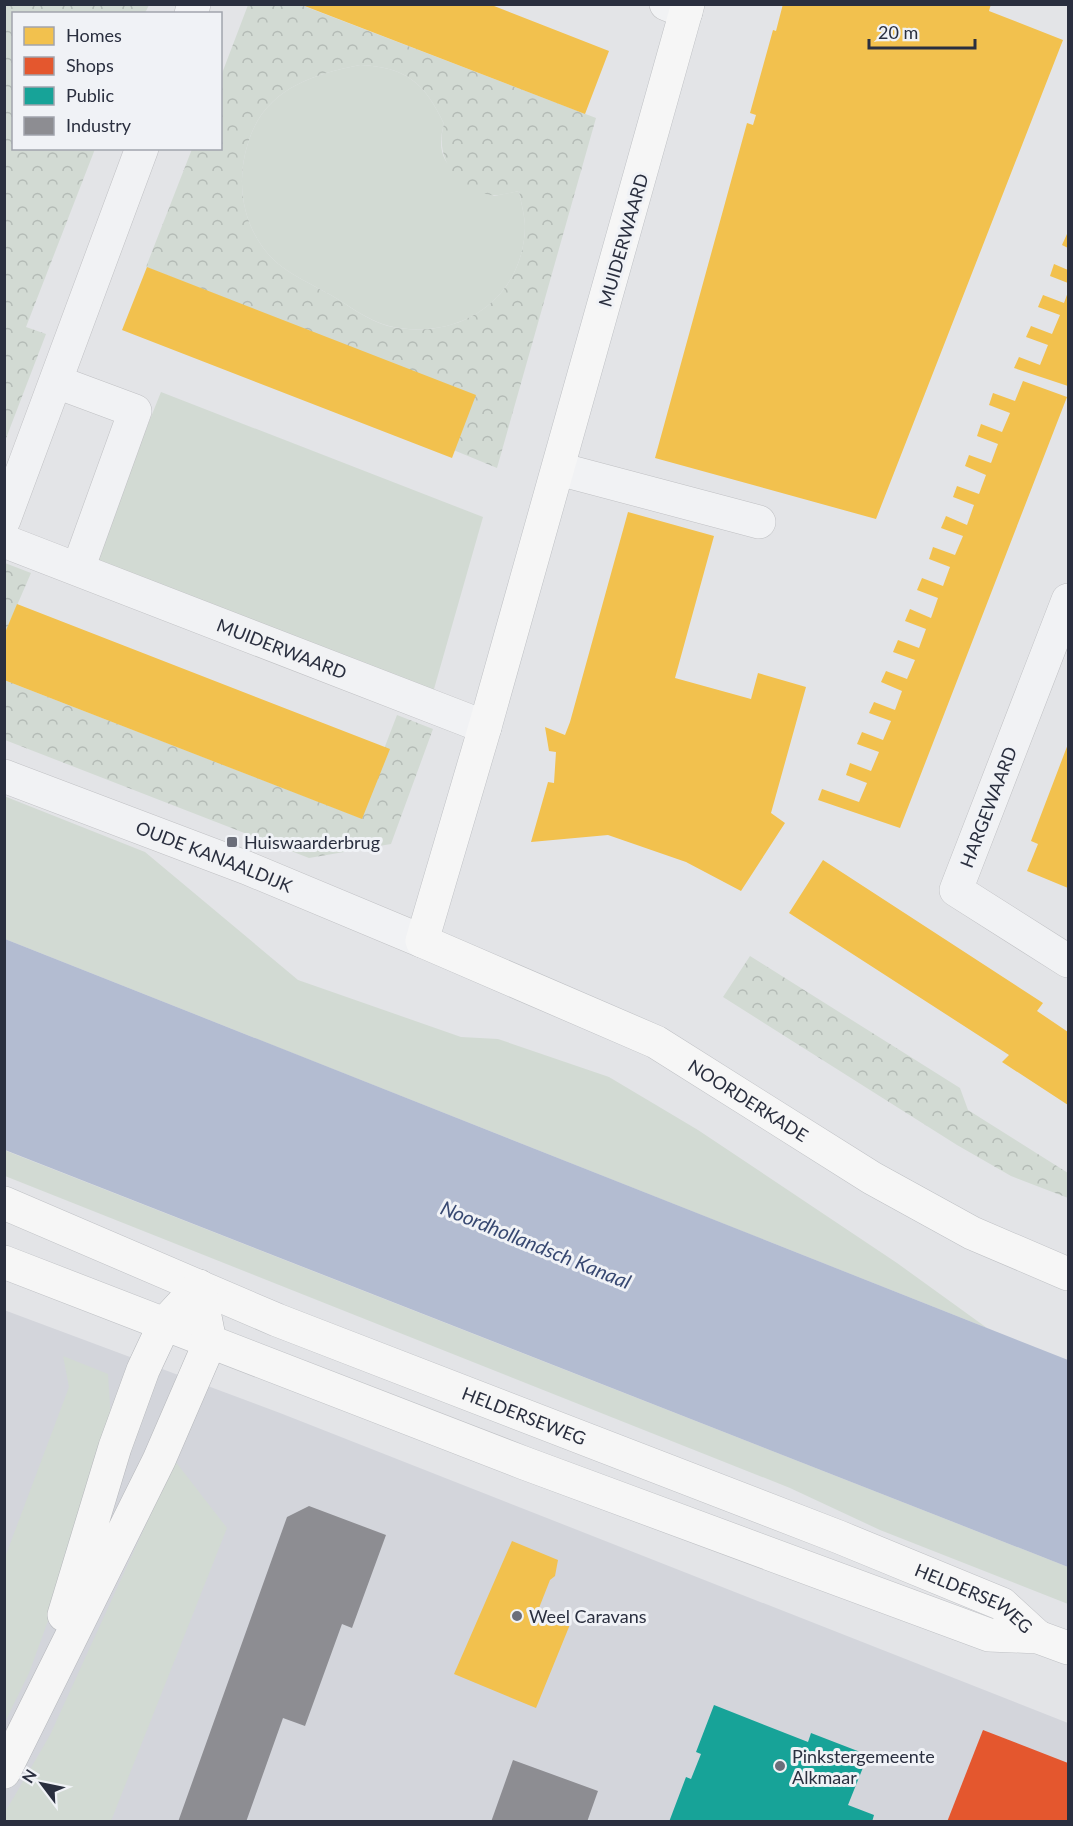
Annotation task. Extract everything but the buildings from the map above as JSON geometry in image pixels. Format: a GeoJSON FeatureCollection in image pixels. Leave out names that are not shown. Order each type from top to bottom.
{"type":"FeatureCollection","features":[{"type":"Feature","properties":{"kind":"main road","name":"MUIDERWAARD"},"geometry":{"type":"LineString","coordinates":[[422,941],[559,468],[680,7]]}},
{"type":"Feature","properties":{"kind":"main road","name":"NOORDERKADE"},"geometry":{"type":"LineString","coordinates":[[422,941],[656,1042],[881,1184],[972,1233],[1068,1274]]}},
{"type":"Feature","properties":{"kind":"main road","name":"HELDERSEWEG"},"geometry":{"type":"LineString","coordinates":[[4,1203],[288,1324],[828,1532],[1002,1604],[1038,1637]]}},
{"type":"Feature","properties":{"kind":"main road","name":"HELDERSEWEG"},"geometry":{"type":"LineString","coordinates":[[4,1262],[524,1463],[989,1635],[1038,1637],[1068,1648]]}},
{"type":"Feature","properties":{"kind":"main road"},"geometry":{"type":"LineString","coordinates":[[36,1709],[115,1447],[143,1370],[165,1323],[199,1286]]}},
{"type":"Feature","properties":{"kind":"main road"},"geometry":{"type":"LineString","coordinates":[[4,1772],[159,1460],[210,1342],[199,1286]]}},
{"type":"Feature","properties":{"kind":"street"},"geometry":{"type":"LineString","coordinates":[[4,520],[141,150]]}},
{"type":"Feature","properties":{"kind":"street"},"geometry":{"type":"LineString","coordinates":[[57,382],[135,411],[78,569]]}},
{"type":"Feature","properties":{"kind":"street"},"geometry":{"type":"LineString","coordinates":[[559,468],[759,522]]}},
{"type":"Feature","properties":{"kind":"street","name":"MUIDERWAARD"},"geometry":{"type":"LineString","coordinates":[[4,541],[485,727]]}},
{"type":"Feature","properties":{"kind":"street","name":"HARGEWAARD"},"geometry":{"type":"LineString","coordinates":[[1068,600],[956,890],[1068,961]]}},
{"type":"Feature","properties":{"kind":"street","name":"OUDE KANAALDIJK"},"geometry":{"type":"LineString","coordinates":[[4,776],[247,868],[422,941]]}},
{"type":"Feature","properties":{"kind":"shaded area"},"geometry":{"type":"Polygon","coordinates":[[[4,1310],[280,1413],[1068,1723],[1068,1821],[5,1821],[4,1310]]]}},
{"type":"Feature","properties":{"kind":"green space"},"geometry":{"type":"Polygon","coordinates":[[[5,4],[149,5],[146,12],[12,12],[12,150],[95,150],[26,327],[46,334],[5,441],[5,4]]]}},
{"type":"Feature","properties":{"kind":"green space"},"geometry":{"type":"Polygon","coordinates":[[[248,5],[301,5],[596,118],[497,468],[451,449],[472,395],[146,267],[192,150],[222,150],[222,73],[248,5]],[[360,65],[341,69],[307,80],[277,98],[255,125],[248,143],[242,176],[245,210],[258,241],[268,254],[298,277],[358,312],[388,326],[414,329],[438,328],[461,321],[482,310],[499,295],[512,276],[521,253],[525,227],[524,214],[519,191],[491,195],[468,187],[459,179],[451,170],[442,148],[444,124],[437,110],[412,80],[390,69],[360,65]]]}},
{"type":"Feature","properties":{"kind":"green space"},"geometry":{"type":"Polygon","coordinates":[[[360,65],[390,69],[412,80],[421,88],[444,124],[441,139],[442,151],[452,169],[494,196],[519,191],[525,227],[521,253],[512,276],[499,295],[482,310],[461,321],[439,328],[414,329],[389,326],[373,320],[281,266],[258,241],[251,226],[245,210],[243,193],[244,159],[255,125],[265,110],[291,88],[307,80],[360,65]]]}},
{"type":"Feature","properties":{"kind":"green space"},"geometry":{"type":"Polygon","coordinates":[[[161,392],[483,517],[432,696],[93,562],[161,392]]]}},
{"type":"Feature","properties":{"kind":"green space"},"geometry":{"type":"Polygon","coordinates":[[[5,563],[31,573],[5,633],[5,563]]]}},
{"type":"Feature","properties":{"kind":"green space"},"geometry":{"type":"Polygon","coordinates":[[[4,680],[358,817],[397,715],[433,729],[391,844],[309,858],[5,740],[4,680]]]}},
{"type":"Feature","properties":{"kind":"green space"},"geometry":{"type":"Polygon","coordinates":[[[4,796],[145,852],[298,980],[461,1037],[498,1039],[609,1077],[698,1130],[897,1263],[987,1328],[5,939],[4,796]]]}},
{"type":"Feature","properties":{"kind":"green space"},"geometry":{"type":"Polygon","coordinates":[[[750,956],[960,1088],[968,1110],[1068,1173],[1068,1198],[1011,1176],[957,1145],[723,997],[750,956]]]}},
{"type":"Feature","properties":{"kind":"green space"},"geometry":{"type":"Polygon","coordinates":[[[4,1150],[1068,1567],[1068,1604],[880,1530],[790,1488],[5,1176],[4,1150]]]}},
{"type":"Feature","properties":{"kind":"green space"},"geometry":{"type":"Polygon","coordinates":[[[63,1356],[108,1374],[111,1420],[65,1574],[29,1673],[5,1722],[4,1560],[69,1387],[63,1356]]]}},
{"type":"Feature","properties":{"kind":"green space"},"geometry":{"type":"Polygon","coordinates":[[[175,1461],[227,1528],[111,1821],[5,1821],[4,1814],[50,1735],[175,1461]]]}},
{"type":"Feature","properties":{"kind":"water","name":"Noordhollandsch Kanaal"},"geometry":{"type":"Polygon","coordinates":[[[5,939],[1068,1360],[1068,1567],[5,1150],[5,939]]]}},
{"type":"Feature","properties":{"kind":"place","name":"Huiswaarderbrug"},"geometry":{"type":"Point","coordinates":[232,842]}},
{"type":"Feature","properties":{"kind":"place","name":"Weel Caravans"},"geometry":{"type":"Point","coordinates":[517,1616]}},
{"type":"Feature","properties":{"kind":"place","name":"Pinkstergemeente Alkmaar"},"geometry":{"type":"Point","coordinates":[780,1766]}}]}
